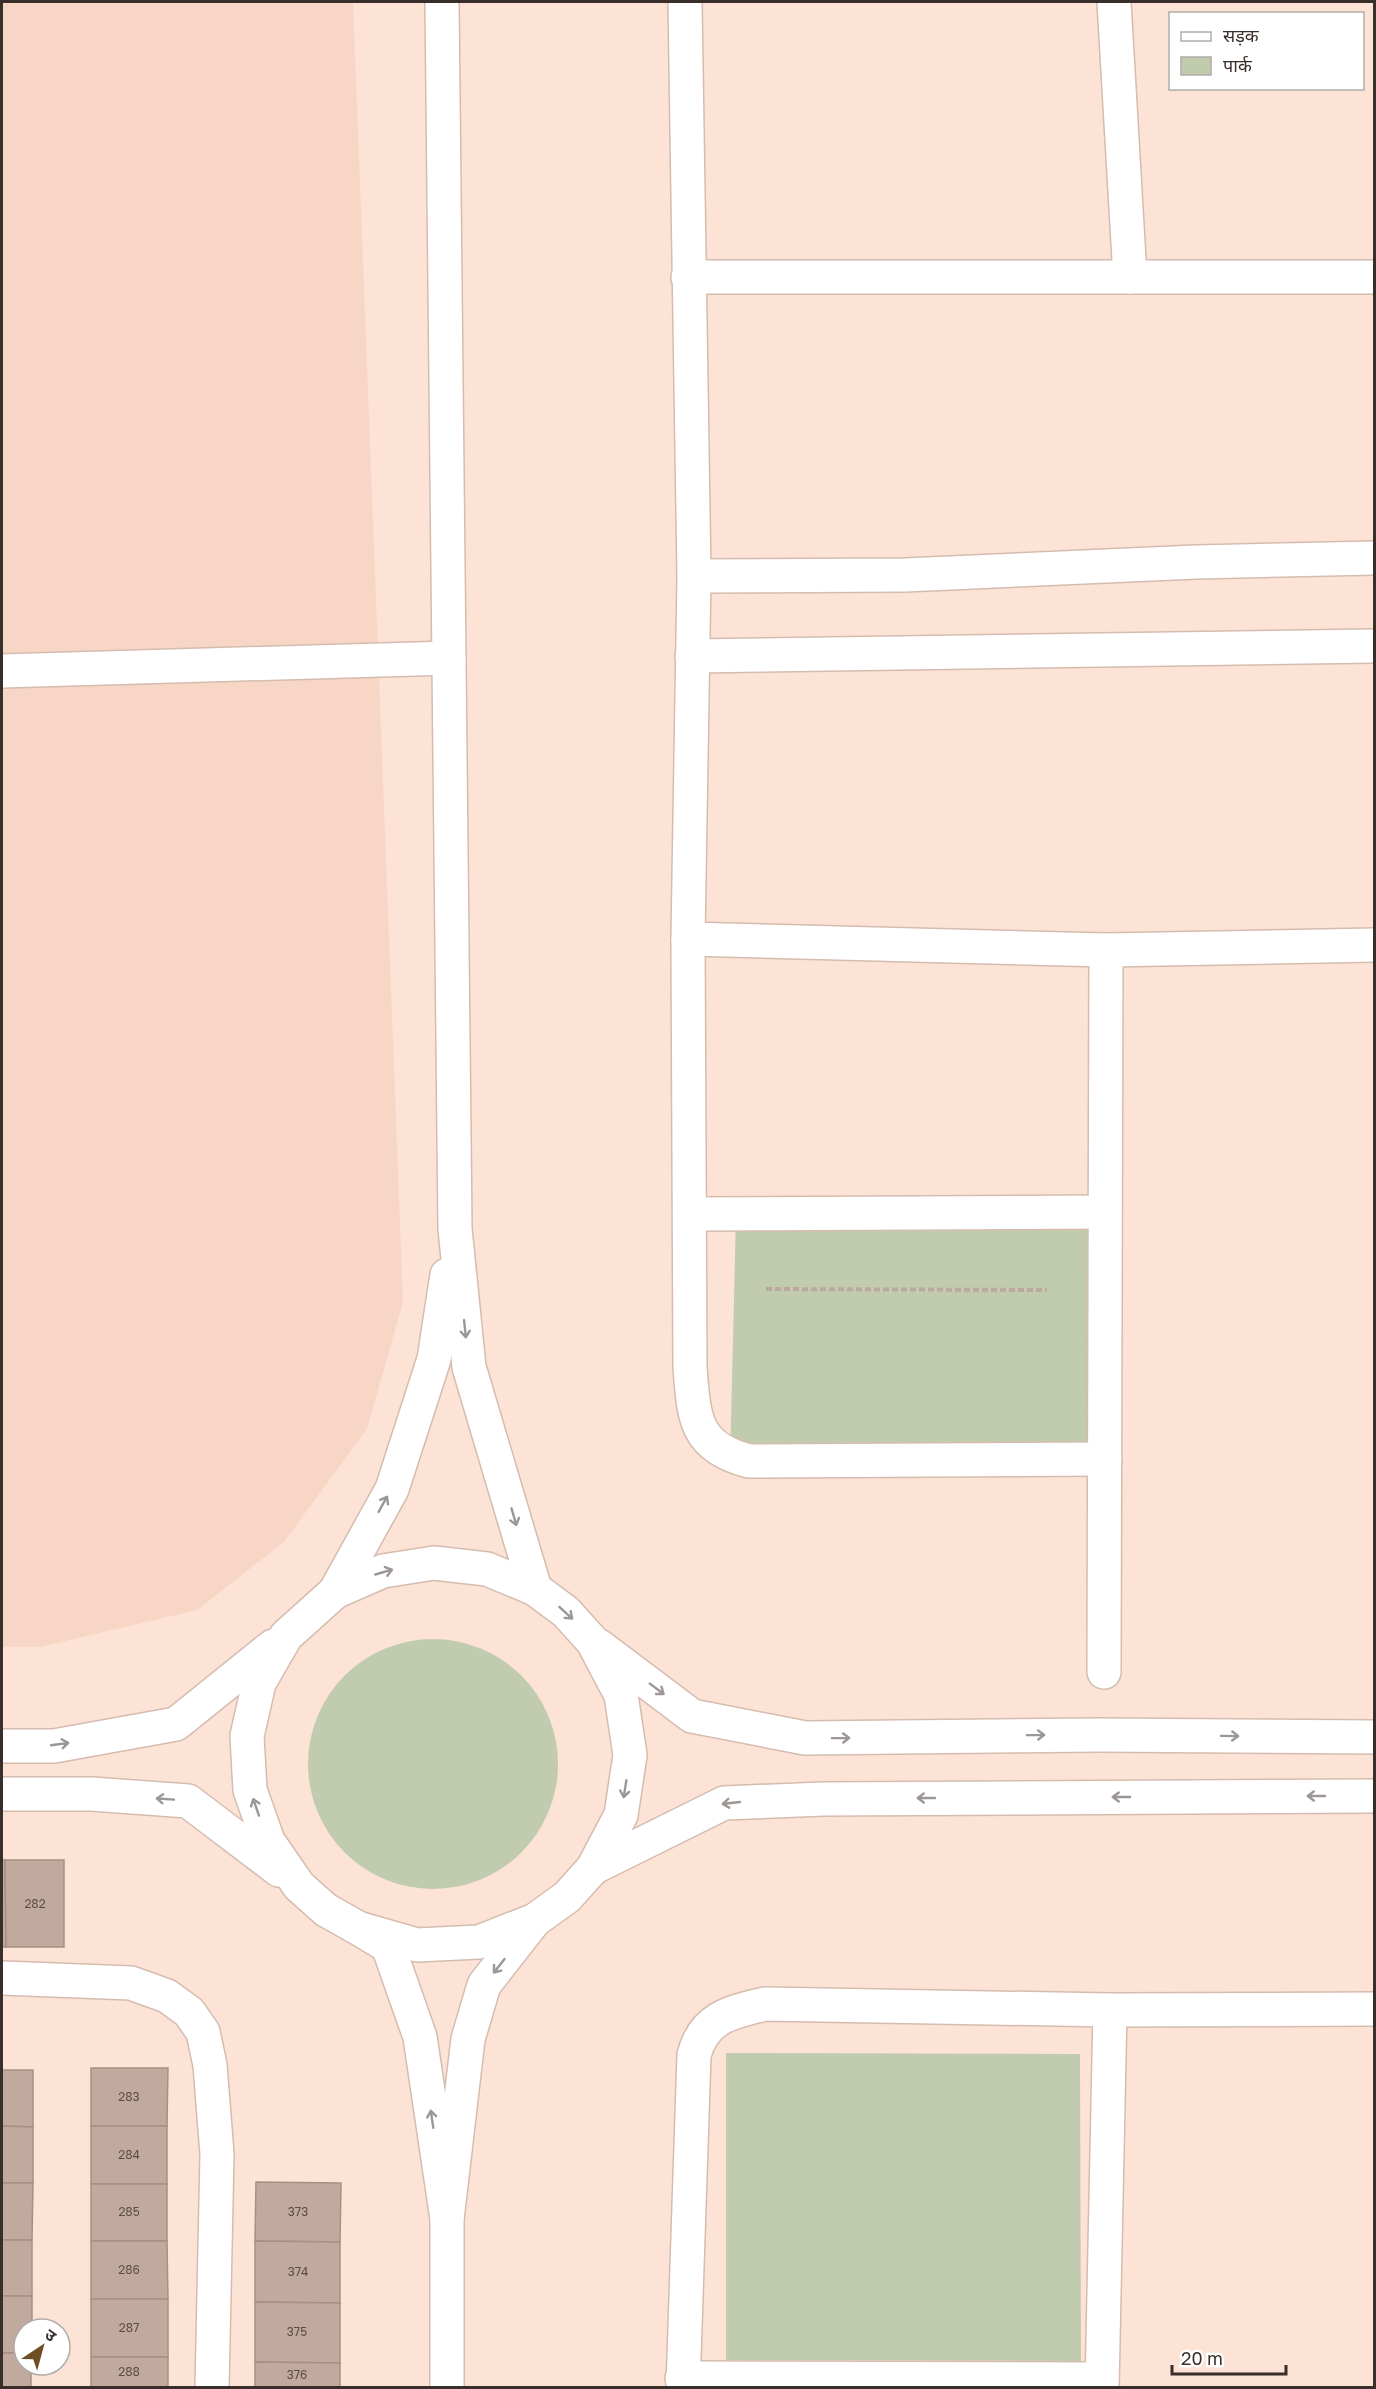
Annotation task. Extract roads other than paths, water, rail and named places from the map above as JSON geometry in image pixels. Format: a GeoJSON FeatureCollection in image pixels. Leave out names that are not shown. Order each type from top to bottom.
{"type":"FeatureCollection","features":[{"type":"Feature","properties":{"kind":"street"},"geometry":{"type":"LineString","coordinates":[[442,2],[455,1229],[468,1367],[535,1589]]}},
{"type":"Feature","properties":{"kind":"street"},"geometry":{"type":"LineString","coordinates":[[685,2],[694,576],[688,939],[690,1368],[698,1425],[711,1443],[734,1457],[749,1461],[1105,1459]]}},
{"type":"Feature","properties":{"kind":"street"},"geometry":{"type":"LineString","coordinates":[[1114,2],[1130,277]]}},
{"type":"Feature","properties":{"kind":"street"},"geometry":{"type":"LineString","coordinates":[[688,277],[1374,277]]}},
{"type":"Feature","properties":{"kind":"street"},"geometry":{"type":"LineString","coordinates":[[694,576],[905,575],[1196,562],[1374,558]]}},
{"type":"Feature","properties":{"kind":"street"},"geometry":{"type":"LineString","coordinates":[[692,656],[1374,646]]}},
{"type":"Feature","properties":{"kind":"street"},"geometry":{"type":"LineString","coordinates":[[2,671],[449,658]]}},
{"type":"Feature","properties":{"kind":"street"},"geometry":{"type":"LineString","coordinates":[[688,939],[1106,950],[1374,945]]}},
{"type":"Feature","properties":{"kind":"street"},"geometry":{"type":"LineString","coordinates":[[1104,1672],[1106,950]]}},
{"type":"Feature","properties":{"kind":"street"},"geometry":{"type":"LineString","coordinates":[[690,1214],[1104,1212]]}},
{"type":"Feature","properties":{"kind":"street"},"geometry":{"type":"LineString","coordinates":[[335,1592],[392,1489],[434,1359],[455,1229]]}},
{"type":"Feature","properties":{"kind":"street"},"geometry":{"type":"LineString","coordinates":[[2,1746],[54,1746],[176,1724],[286,1636],[335,1592],[383,1571],[434,1563],[487,1569],[535,1589],[567,1612],[593,1642],[692,1716],[805,1738],[1099,1735],[1374,1737]]}},
{"type":"Feature","properties":{"kind":"street"},"geometry":{"type":"LineString","coordinates":[[286,1636],[259,1683],[247,1736],[249,1779],[250,1790],[267,1841],[299,1886]]}},
{"type":"Feature","properties":{"kind":"street"},"geometry":{"type":"LineString","coordinates":[[358,1928],[417,1945],[478,1942],[535,1920],[567,1897],[593,1868],[621,1815],[630,1755],[621,1695],[593,1642]]}},
{"type":"Feature","properties":{"kind":"street"},"geometry":{"type":"LineString","coordinates":[[2,1794],[92,1794],[188,1801],[299,1886],[326,1910],[388,1946],[420,2037],[447,2219]]}},
{"type":"Feature","properties":{"kind":"street"},"geometry":{"type":"LineString","coordinates":[[593,1868],[724,1803],[823,1798],[1374,1796]]}},
{"type":"Feature","properties":{"kind":"street"},"geometry":{"type":"LineString","coordinates":[[447,2388],[447,2219],[468,2039],[484,1985],[535,1920]]}},
{"type":"Feature","properties":{"kind":"street"},"geometry":{"type":"LineString","coordinates":[[2,1978],[131,1983],[167,1996],[189,2012],[203,2032],[210,2066],[217,2154],[212,2388]]}},
{"type":"Feature","properties":{"kind":"street"},"geometry":{"type":"LineString","coordinates":[[1110,2010],[1102,2383],[682,2383],[692,2074],[698,2040],[705,2030],[718,2019],[765,2004],[1110,2010],[1374,2009]]}}]}
